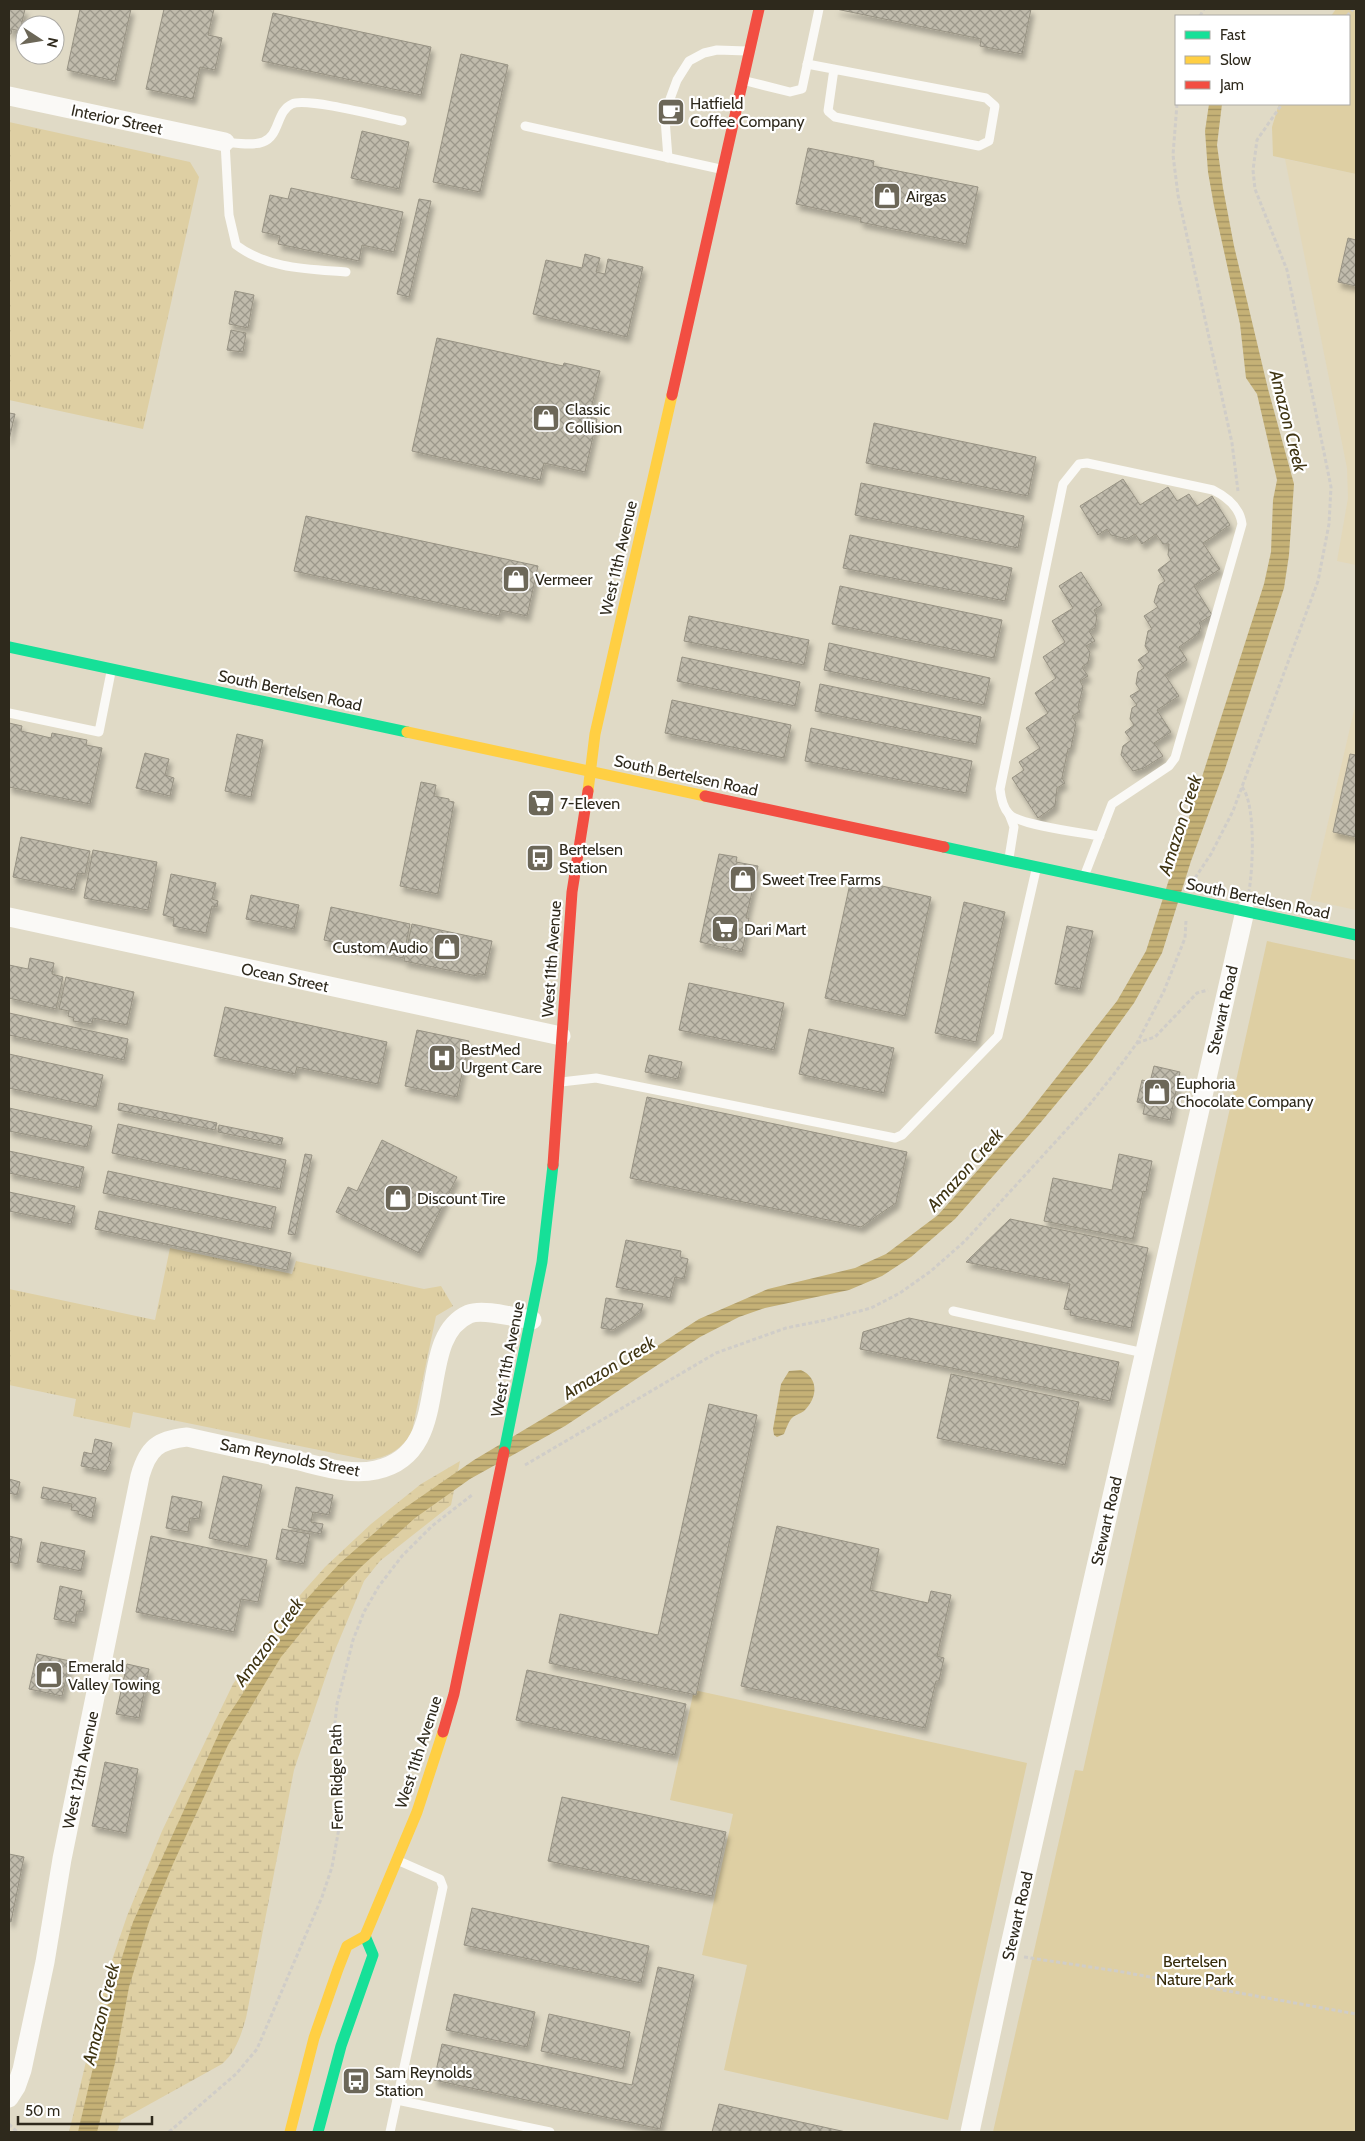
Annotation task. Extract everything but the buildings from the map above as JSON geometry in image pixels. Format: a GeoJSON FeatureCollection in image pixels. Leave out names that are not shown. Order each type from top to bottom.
{"type":"FeatureCollection","features":[{"type":"Feature","properties":{"kind":"main road","name":"West 11th Avenue"},"geometry":{"type":"LineString","coordinates":[[365,1936],[416,1812],[442,1737],[463,1655],[516,1401],[532,1320],[548,1217],[572,892],[595,734],[759,9]]}},
{"type":"Feature","properties":{"kind":"main road","name":"South Bertelsen Road"},"geometry":{"type":"LineString","coordinates":[[9,647],[1356,936]]}},
{"type":"Feature","properties":{"kind":"main road"},"geometry":{"type":"LineString","coordinates":[[290,2132],[304,2072],[330,1986],[347,1946],[365,1936],[373,1955],[340,2046],[318,2132]]}},
{"type":"Feature","properties":{"kind":"street","name":"Interior Street"},"geometry":{"type":"LineString","coordinates":[[9,96],[225,142]]}},
{"type":"Feature","properties":{"kind":"street","name":"Stewart Road"},"geometry":{"type":"LineString","coordinates":[[970,2132],[1008,1954],[1245,911]]}},
{"type":"Feature","properties":{"kind":"street","name":"Ocean Street"},"geometry":{"type":"LineString","coordinates":[[9,917],[561,1036]]}},
{"type":"Feature","properties":{"kind":"street","name":"Sam Reynolds Street"},"geometry":{"type":"LineString","coordinates":[[157,1445],[172,1439],[187,1437],[351,1472],[379,1470],[409,1454],[419,1439],[425,1424],[442,1346],[448,1332],[457,1322],[470,1313],[486,1312],[532,1320]]}},
{"type":"Feature","properties":{"kind":"street","name":"West 12th Avenue"},"geometry":{"type":"LineString","coordinates":[[9,2098],[16,2087],[22,2070],[45,1962],[64,1849],[140,1476],[146,1458],[157,1445]]}},
{"type":"Feature","properties":{"kind":"lane"},"geometry":{"type":"LineString","coordinates":[[743,80],[790,92],[802,89],[819,9]]}},
{"type":"Feature","properties":{"kind":"lane"},"geometry":{"type":"LineString","coordinates":[[668,158],[665,119],[677,80],[689,62],[704,53],[717,50],[750,51]]}},
{"type":"Feature","properties":{"kind":"lane"},"geometry":{"type":"LineString","coordinates":[[807,64],[834,69],[986,98],[995,106],[989,141],[979,146],[835,117],[828,111],[834,69]]}},
{"type":"Feature","properties":{"kind":"lane"},"geometry":{"type":"LineString","coordinates":[[346,272],[293,268],[251,256],[236,245],[229,216],[225,142],[262,143],[271,138],[284,108],[295,102],[315,104],[402,121]]}},
{"type":"Feature","properties":{"kind":"lane"},"geometry":{"type":"LineString","coordinates":[[525,126],[723,170]]}},
{"type":"Feature","properties":{"kind":"lane"},"geometry":{"type":"LineString","coordinates":[[1009,861],[1014,826],[1002,801],[1000,789],[1063,484],[1079,464],[1087,463],[1213,490],[1221,493],[1236,508],[1241,516],[1242,529],[1175,758],[1169,766],[1114,801],[1084,877]]}},
{"type":"Feature","properties":{"kind":"lane"},"geometry":{"type":"LineString","coordinates":[[9,713],[99,732],[112,669]]}},
{"type":"Feature","properties":{"kind":"lane"},"geometry":{"type":"LineString","coordinates":[[1009,814],[1022,821],[1100,836]]}},
{"type":"Feature","properties":{"kind":"lane"},"geometry":{"type":"LineString","coordinates":[[1014,826],[1022,821]]}},
{"type":"Feature","properties":{"kind":"lane"},"geometry":{"type":"LineString","coordinates":[[558,1082],[596,1078],[895,1138],[902,1135],[998,1036],[1037,867]]}},
{"type":"Feature","properties":{"kind":"lane"},"geometry":{"type":"LineString","coordinates":[[953,1311],[1144,1353]]}},
{"type":"Feature","properties":{"kind":"lane"},"geometry":{"type":"LineString","coordinates":[[390,2132],[443,1887],[440,1879],[397,1860]]}},
{"type":"Feature","properties":{"kind":"lane"},"geometry":{"type":"LineString","coordinates":[[397,2100],[550,2132]]}},
{"type":"Feature","properties":{"kind":"path"},"geometry":{"type":"LineString","coordinates":[[1177,105],[1173,155],[1178,195],[1232,443],[1238,489],[1236,508]]}},
{"type":"Feature","properties":{"kind":"path"},"geometry":{"type":"LineString","coordinates":[[1242,787],[1247,793],[1251,809],[1250,889],[1245,911]]}},
{"type":"Feature","properties":{"kind":"path"},"geometry":{"type":"LineString","coordinates":[[1137,1043],[1155,1037],[1197,993],[1209,990],[1226,992]]}},
{"type":"Feature","properties":{"kind":"path","name":"Fern Ridge Path"},"geometry":{"type":"LineString","coordinates":[[169,2132],[247,2063],[264,2033],[322,1897],[332,1867],[339,1828],[335,1723],[337,1704],[353,1640],[364,1612],[384,1578],[402,1556],[432,1526],[463,1501]]}},
{"type":"Feature","properties":{"kind":"path"},"geometry":{"type":"LineString","coordinates":[[1008,1954],[1117,1971],[1356,2014]]}},
{"type":"Feature","properties":{"kind":"path"},"geometry":{"type":"LineString","coordinates":[[9,2124],[17,2132]]}},
{"type":"Feature","properties":{"kind":"shaded area"},"geometry":{"type":"Polygon","coordinates":[[[1209,105],[1222,105],[1217,145],[1234,246],[1268,389],[1294,484],[1289,555],[1284,588],[1225,769],[1191,861],[1162,953],[1134,1003],[1091,1062],[1041,1122],[955,1219],[911,1257],[882,1276],[849,1290],[765,1308],[739,1317],[700,1337],[565,1426],[470,1479],[415,1518],[362,1566],[322,1607],[281,1657],[228,1745],[173,1864],[149,1922],[129,1987],[115,2063],[97,2132],[78,2132],[109,1999],[133,1922],[224,1722],[301,1605],[340,1563],[396,1514],[474,1460],[569,1403],[699,1319],[768,1289],[855,1268],[886,1254],[938,1215],[1025,1117],[1117,1001],[1146,951],[1264,584],[1271,552],[1273,500],[1277,480],[1257,394],[1246,378],[1240,324],[1208,172],[1205,131],[1209,105]]]}},
{"type":"Feature","properties":{"kind":"shaded area"},"geometry":{"type":"Polygon","coordinates":[[[1285,159],[1356,174],[1356,565],[1337,561],[1348,498],[1347,468],[1285,159]]]}},
{"type":"Feature","properties":{"kind":"shaded area"},"geometry":{"type":"Polygon","coordinates":[[[1356,702],[1356,910],[1310,900],[1356,702]]]}},
{"type":"Feature","properties":{"kind":"shaded area"},"geometry":{"type":"Polygon","coordinates":[[[801,1370],[814,1383],[812,1400],[804,1411],[791,1419],[784,1434],[777,1437],[774,1435],[773,1429],[781,1384],[789,1371],[801,1370]]]}},
{"type":"Feature","properties":{"kind":"green space"},"geometry":{"type":"Polygon","coordinates":[[[1336,9],[1356,9],[1356,174],[1273,156],[1272,127],[1279,105],[1350,105],[1350,15],[1332,15],[1336,9]]]}},
{"type":"Feature","properties":{"kind":"green space"},"geometry":{"type":"Polygon","coordinates":[[[9,122],[190,162],[199,177],[143,429],[9,400],[9,122]]]}},
{"type":"Feature","properties":{"kind":"green space","name":"Bertelsen Nature Park"},"geometry":{"type":"Polygon","coordinates":[[[1267,941],[1356,960],[1356,2132],[993,2132],[1075,1770],[1083,1771],[1267,941]]]}},
{"type":"Feature","properties":{"kind":"green space"},"geometry":{"type":"Polygon","coordinates":[[[170,1248],[292,1274],[296,1261],[424,1289],[441,1286],[453,1306],[436,1316],[412,1431],[409,1437],[394,1452],[368,1460],[133,1412],[130,1428],[73,1416],[76,1399],[9,1385],[9,1289],[155,1320],[170,1248]]]}},
{"type":"Feature","properties":{"kind":"green space"},"geometry":{"type":"Polygon","coordinates":[[[460,1461],[451,1505],[380,1561],[364,1581],[333,1655],[294,1770],[246,2018],[234,2049],[222,2064],[121,2120],[117,2132],[69,2132],[107,1975],[127,1916],[162,1831],[233,1684],[277,1621],[325,1567],[371,1524],[421,1484],[460,1461]]]}},
{"type":"Feature","properties":{"kind":"green space"},"geometry":{"type":"Polygon","coordinates":[[[694,1690],[1027,1763],[948,2120],[724,2070],[747,1965],[702,1955],[733,1814],[670,1800],[694,1690]]]}},
{"type":"Feature","properties":{"kind":"traffic: fast"},"geometry":{"type":"LineString","coordinates":[[9,647],[407,732]]}},
{"type":"Feature","properties":{"kind":"traffic: fast"},"geometry":{"type":"LineString","coordinates":[[944,847],[1356,935]]}},
{"type":"Feature","properties":{"kind":"traffic: fast"},"geometry":{"type":"LineString","coordinates":[[504,1452],[542,1262],[553,1165]]}},
{"type":"Feature","properties":{"kind":"traffic: fast"},"geometry":{"type":"LineString","coordinates":[[318,2132],[341,2046],[373,1955],[365,1936]]}},
{"type":"Feature","properties":{"kind":"traffic: slow"},"geometry":{"type":"LineString","coordinates":[[588,791],[595,734],[672,395]]}},
{"type":"Feature","properties":{"kind":"traffic: slow"},"geometry":{"type":"LineString","coordinates":[[407,732],[705,796]]}},
{"type":"Feature","properties":{"kind":"traffic: slow"},"geometry":{"type":"LineString","coordinates":[[290,2132],[314,2038],[338,1969],[347,1946],[365,1936],[417,1812],[443,1732]]}},
{"type":"Feature","properties":{"kind":"traffic: jam"},"geometry":{"type":"LineString","coordinates":[[672,395],[759,9]]}},
{"type":"Feature","properties":{"kind":"traffic: jam"},"geometry":{"type":"LineString","coordinates":[[553,1165],[572,892],[588,791]]}},
{"type":"Feature","properties":{"kind":"traffic: jam"},"geometry":{"type":"LineString","coordinates":[[705,796],[944,847]]}},
{"type":"Feature","properties":{"kind":"traffic: jam"},"geometry":{"type":"LineString","coordinates":[[443,1732],[454,1694],[504,1452]]}},
{"type":"Feature","properties":{"kind":"place","name":"Hatfield Coffee Company"},"geometry":{"type":"Point","coordinates":[671,112]}},
{"type":"Feature","properties":{"kind":"place","name":"Airgas"},"geometry":{"type":"Point","coordinates":[887,196]}},
{"type":"Feature","properties":{"kind":"place","name":"Classic Collision"},"geometry":{"type":"Point","coordinates":[546,418]}},
{"type":"Feature","properties":{"kind":"place","name":"Vermeer"},"geometry":{"type":"Point","coordinates":[516,579]}},
{"type":"Feature","properties":{"kind":"place","name":"7-Eleven"},"geometry":{"type":"Point","coordinates":[541,803]}},
{"type":"Feature","properties":{"kind":"place","name":"Bertelsen Station"},"geometry":{"type":"Point","coordinates":[540,858]}},
{"type":"Feature","properties":{"kind":"place","name":"Sweet Tree Farms"},"geometry":{"type":"Point","coordinates":[743,879]}},
{"type":"Feature","properties":{"kind":"place","name":"Dari Mart"},"geometry":{"type":"Point","coordinates":[725,929]}},
{"type":"Feature","properties":{"kind":"place","name":"Custom Audio"},"geometry":{"type":"Point","coordinates":[447,947]}},
{"type":"Feature","properties":{"kind":"place","name":"BestMed Urgent Care"},"geometry":{"type":"Point","coordinates":[442,1058]}},
{"type":"Feature","properties":{"kind":"place","name":"Euphoria Chocolate Company"},"geometry":{"type":"Point","coordinates":[1157,1092]}},
{"type":"Feature","properties":{"kind":"place","name":"Discount Tire"},"geometry":{"type":"Point","coordinates":[398,1198]}},
{"type":"Feature","properties":{"kind":"place","name":"Emerald Valley Towing"},"geometry":{"type":"Point","coordinates":[49,1675]}},
{"type":"Feature","properties":{"kind":"place","name":"Sam Reynolds Station"},"geometry":{"type":"Point","coordinates":[356,2081]}},
{"type":"Feature","properties":{"kind":"water label","name":"Amazon Creek"},"geometry":{"type":"Point","coordinates":[1288,421]}},
{"type":"Feature","properties":{"kind":"water label","name":"Amazon Creek"},"geometry":{"type":"Point","coordinates":[1180,825]}},
{"type":"Feature","properties":{"kind":"water label","name":"Amazon Creek"},"geometry":{"type":"Point","coordinates":[965,1170]}},
{"type":"Feature","properties":{"kind":"water label","name":"Amazon Creek"},"geometry":{"type":"Point","coordinates":[609,1368]}},
{"type":"Feature","properties":{"kind":"water label","name":"Amazon Creek"},"geometry":{"type":"Point","coordinates":[269,1642]}},
{"type":"Feature","properties":{"kind":"water label","name":"Amazon Creek"},"geometry":{"type":"Point","coordinates":[101,2014]}}]}
